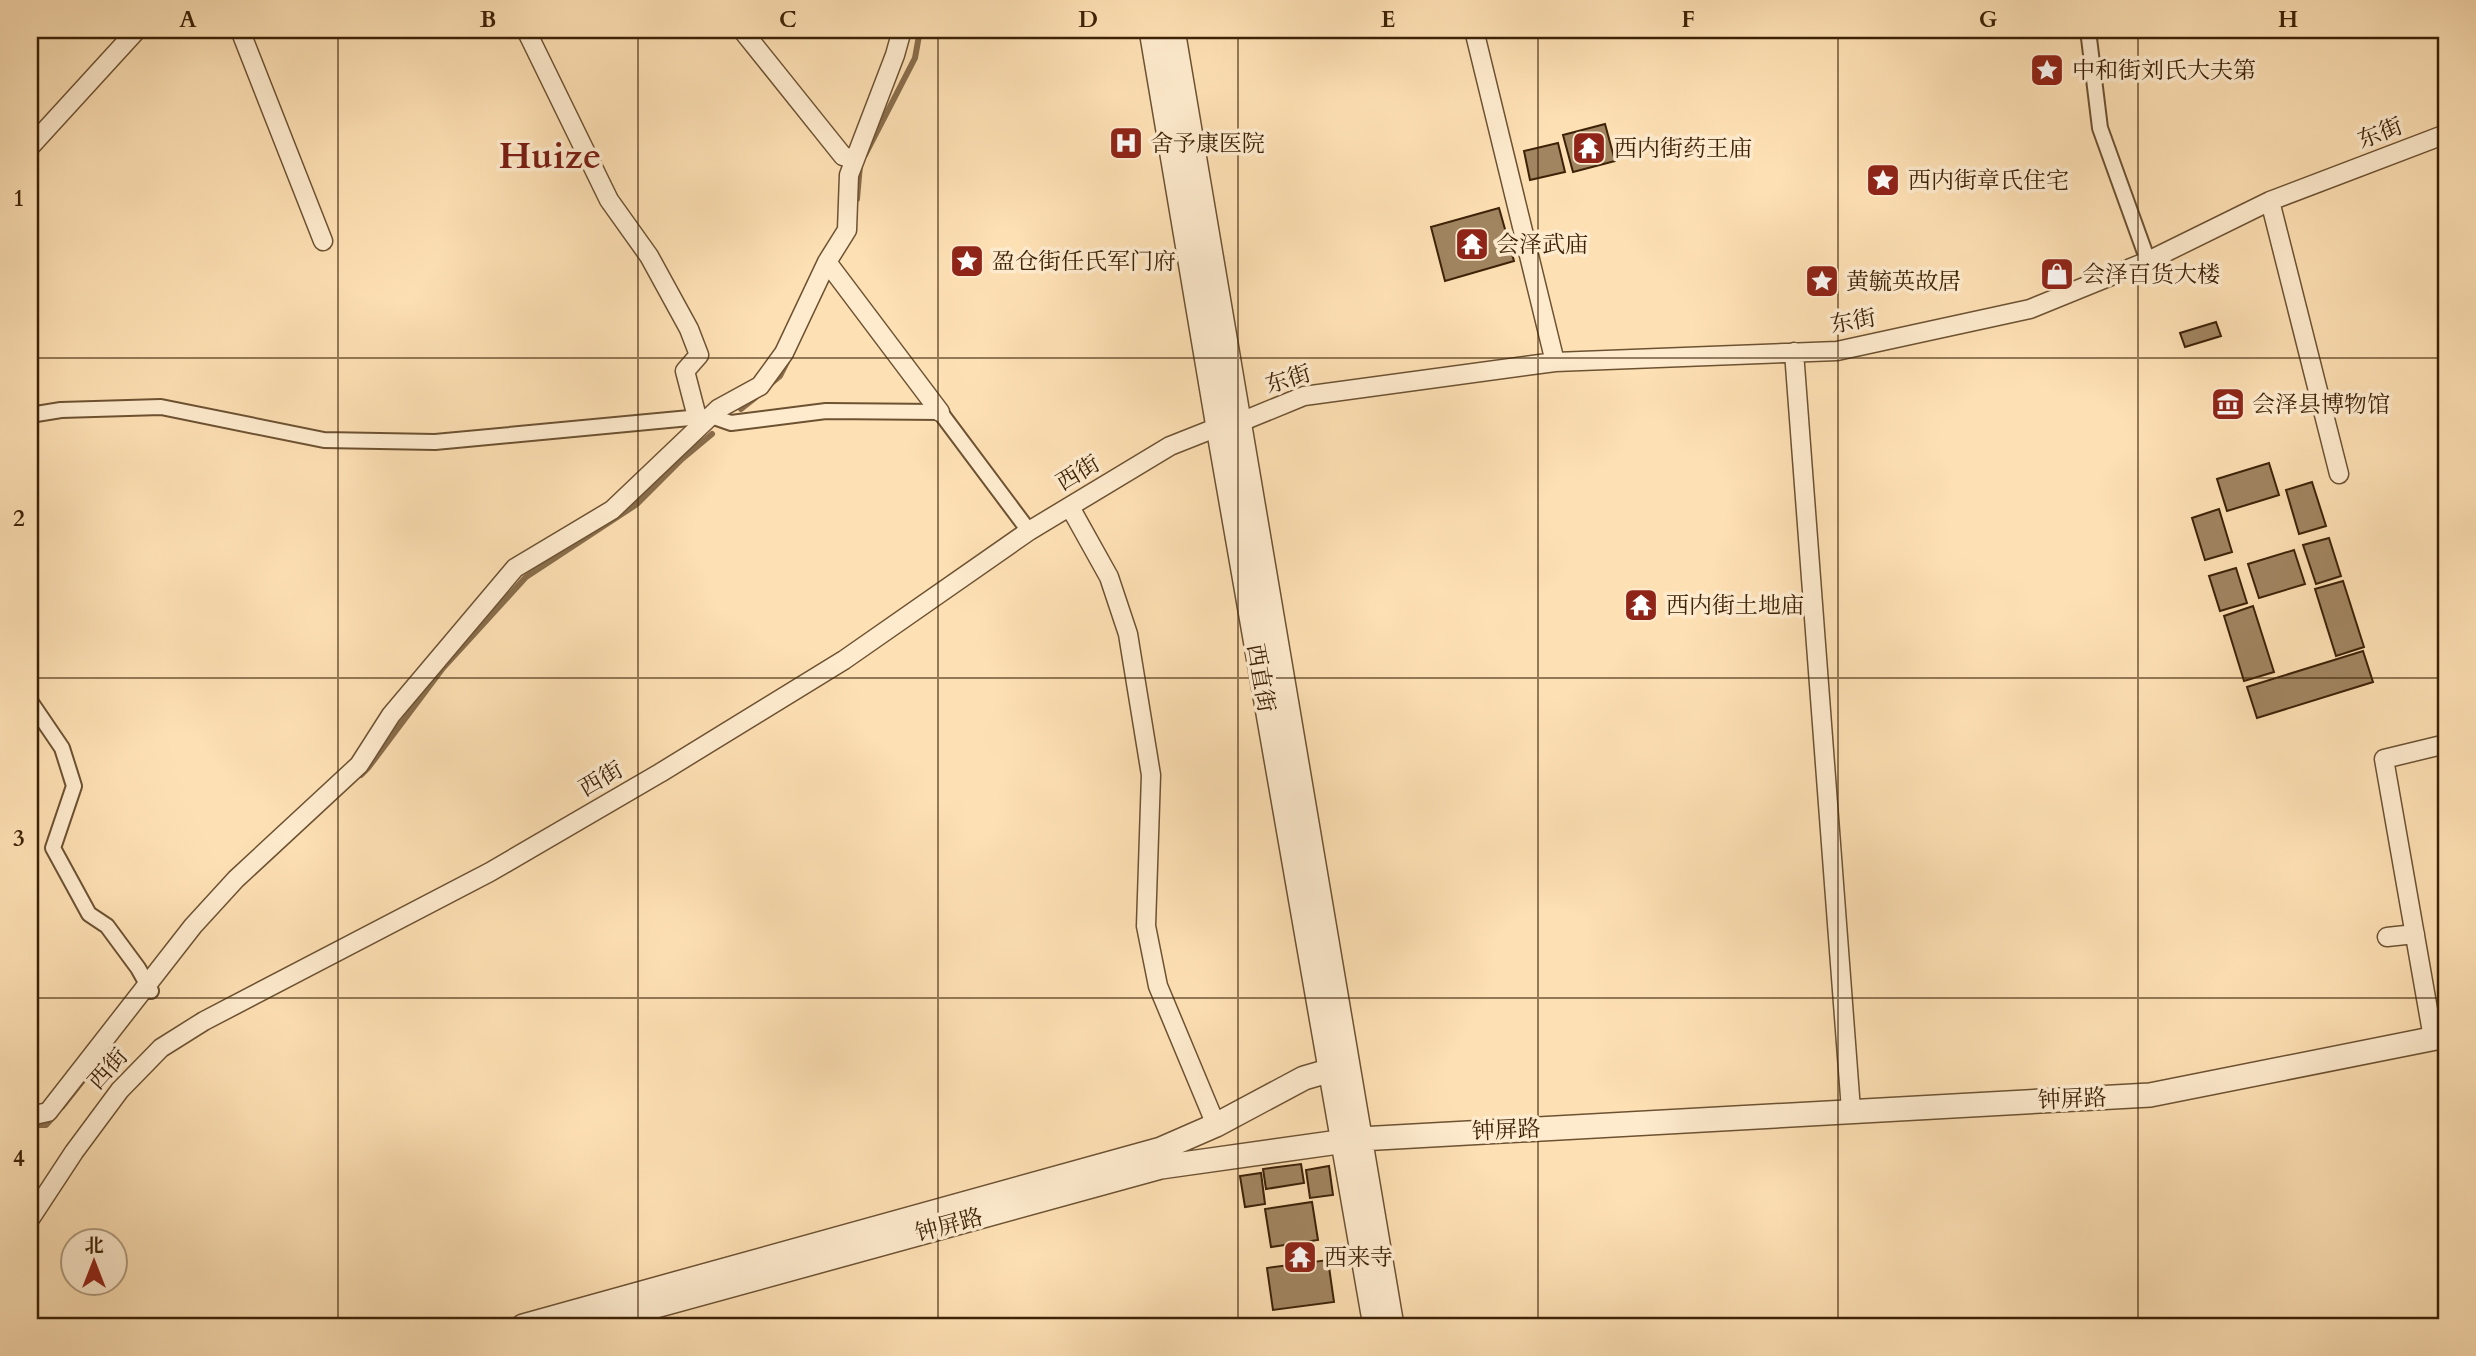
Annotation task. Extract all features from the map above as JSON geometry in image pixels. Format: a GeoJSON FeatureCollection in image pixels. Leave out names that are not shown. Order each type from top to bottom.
{"type":"FeatureCollection","features":[{"type":"Feature","properties":{"kind":"street"},"geometry":{"type":"LineString","coordinates":[[30,146],[137,30]]}},
{"type":"Feature","properties":{"kind":"street"},"geometry":{"type":"LineString","coordinates":[[240,30],[323,241]]}},
{"type":"Feature","properties":{"kind":"street"},"geometry":{"type":"LineString","coordinates":[[526,30],[609,200],[649,257],[689,329],[699,355],[685,371],[704,417]]}},
{"type":"Feature","properties":{"kind":"street"},"geometry":{"type":"LineString","coordinates":[[742,30],[844,156],[854,159]]}},
{"type":"Feature","properties":{"kind":"street"},"geometry":{"type":"LineString","coordinates":[[30,1116],[48,1112],[149,988],[192,926],[236,879],[359,765],[391,715],[515,568],[612,510],[704,417],[760,386],[784,353],[827,262],[847,230],[849,175],[902,30]]}},
{"type":"Feature","properties":{"kind":"street","name":"西直街"},"geometry":{"type":"LineString","coordinates":[[1151,30],[1228,425],[1351,1140],[1375,1326]]}},
{"type":"Feature","properties":{"kind":"street","name":"西直街"},"geometry":{"type":"LineString","coordinates":[[1173,30],[1228,425]]}},
{"type":"Feature","properties":{"kind":"street"},"geometry":{"type":"LineString","coordinates":[[1475,30],[1555,362]]}},
{"type":"Feature","properties":{"kind":"street"},"geometry":{"type":"LineString","coordinates":[[2088,30],[2100,128],[2148,261]]}},
{"type":"Feature","properties":{"kind":"street","name":"东街"},"geometry":{"type":"LineString","coordinates":[[1228,425],[1304,396],[1555,362],[1837,351],[2030,309],[2148,261],[2270,201],[2446,134]]}},
{"type":"Feature","properties":{"kind":"street"},"geometry":{"type":"LineString","coordinates":[[2270,201],[2339,474]]}},
{"type":"Feature","properties":{"kind":"street"},"geometry":{"type":"LineString","coordinates":[[827,262],[1029,531]]}},
{"type":"Feature","properties":{"kind":"street"},"geometry":{"type":"LineString","coordinates":[[1794,352],[1851,1110]]}},
{"type":"Feature","properties":{"kind":"street"},"geometry":{"type":"LineString","coordinates":[[30,415],[61,410],[161,407],[324,440],[435,442],[704,417],[731,423],[826,411],[940,412]]}},
{"type":"Feature","properties":{"kind":"street","name":"西街"},"geometry":{"type":"LineString","coordinates":[[30,1219],[74,1152],[120,1090],[161,1048],[215,1015],[490,872],[660,773],[844,660],[1029,531],[1170,446],[1228,425]]}},
{"type":"Feature","properties":{"kind":"street"},"geometry":{"type":"LineString","coordinates":[[1070,507],[1110,577],[1128,634],[1151,775],[1146,926],[1158,985],[1216,1125]]}},
{"type":"Feature","properties":{"kind":"street"},"geometry":{"type":"LineString","coordinates":[[30,701],[62,748],[74,786],[53,848],[89,914],[107,926],[149,988]]}},
{"type":"Feature","properties":{"kind":"street"},"geometry":{"type":"LineString","coordinates":[[2440,1037],[2414,934],[2384,759],[2446,744]]}},
{"type":"Feature","properties":{"kind":"street"},"geometry":{"type":"LineString","coordinates":[[2387,937],[2414,934]]}},
{"type":"Feature","properties":{"kind":"street","name":"钟屏路"},"geometry":{"type":"LineString","coordinates":[[583,1326],[1161,1167],[1351,1140],[2150,1095],[2440,1037]]}},
{"type":"Feature","properties":{"kind":"street","name":"钟屏路"},"geometry":{"type":"LineString","coordinates":[[523,1326],[1161,1149],[1216,1125],[1304,1078],[1339,1068]]}},
{"type":"Feature","properties":{"kind":"street","name":"西直街"},"geometry":{"type":"LineString","coordinates":[[1351,1140],[1392,1326]]}},
{"type":"Feature","properties":{"kind":"building","name":"西内街药王庙"},"geometry":{"type":"Polygon","coordinates":[[[1605,124],[1615,161],[1573,172],[1563,135],[1605,124]]]}},
{"type":"Feature","properties":{"kind":"building"},"geometry":{"type":"Polygon","coordinates":[[[1558,143],[1565,172],[1530,180],[1524,151],[1558,143]]]}},
{"type":"Feature","properties":{"kind":"building","name":"会泽武庙"},"geometry":{"type":"Polygon","coordinates":[[[1499,208],[1514,261],[1445,281],[1431,227],[1499,208]]]}},
{"type":"Feature","properties":{"kind":"building"},"geometry":{"type":"Polygon","coordinates":[[[2216,322],[2221,336],[2185,347],[2180,333],[2216,322]]]}},
{"type":"Feature","properties":{"kind":"building"},"geometry":{"type":"Polygon","coordinates":[[[2269,463],[2279,495],[2227,511],[2217,479],[2269,463]]]}},
{"type":"Feature","properties":{"kind":"building"},"geometry":{"type":"Polygon","coordinates":[[[2312,482],[2326,526],[2299,534],[2286,490],[2312,482]]]}},
{"type":"Feature","properties":{"kind":"building"},"geometry":{"type":"Polygon","coordinates":[[[2219,509],[2232,552],[2205,560],[2192,518],[2219,509]]]}},
{"type":"Feature","properties":{"kind":"building"},"geometry":{"type":"Polygon","coordinates":[[[2329,538],[2341,576],[2316,584],[2303,545],[2329,538]]]}},
{"type":"Feature","properties":{"kind":"building"},"geometry":{"type":"Polygon","coordinates":[[[2294,550],[2305,584],[2259,598],[2248,564],[2294,550]]]}},
{"type":"Feature","properties":{"kind":"building"},"geometry":{"type":"Polygon","coordinates":[[[2236,568],[2247,603],[2220,611],[2209,576],[2236,568]]]}},
{"type":"Feature","properties":{"kind":"building"},"geometry":{"type":"Polygon","coordinates":[[[2343,581],[2364,647],[2336,656],[2315,589],[2343,581]]]}},
{"type":"Feature","properties":{"kind":"building"},"geometry":{"type":"Polygon","coordinates":[[[2253,606],[2274,672],[2244,681],[2224,616],[2253,606]]]}},
{"type":"Feature","properties":{"kind":"building"},"geometry":{"type":"Polygon","coordinates":[[[2363,651],[2373,682],[2257,718],[2247,687],[2363,651]]]}},
{"type":"Feature","properties":{"kind":"building"},"geometry":{"type":"Polygon","coordinates":[[[1301,1164],[1304,1183],[1266,1189],[1263,1169],[1301,1164]]]}},
{"type":"Feature","properties":{"kind":"building"},"geometry":{"type":"Polygon","coordinates":[[[1329,1166],[1333,1195],[1310,1198],[1306,1170],[1329,1166]]]}},
{"type":"Feature","properties":{"kind":"building"},"geometry":{"type":"Polygon","coordinates":[[[1261,1173],[1265,1204],[1245,1207],[1240,1176],[1261,1173]]]}},
{"type":"Feature","properties":{"kind":"building"},"geometry":{"type":"Polygon","coordinates":[[[1312,1202],[1318,1240],[1271,1247],[1265,1209],[1312,1202]]]}},
{"type":"Feature","properties":{"kind":"building"},"geometry":{"type":"Polygon","coordinates":[[[1328,1260],[1334,1302],[1273,1310],[1267,1268],[1328,1260]]]}},
{"type":"Feature","properties":{"kind":"waterway"},"geometry":{"type":"LineString","coordinates":[[865,155],[915,58],[920,30]]}},
{"type":"Feature","properties":{"kind":"waterway"},"geometry":{"type":"LineString","coordinates":[[857,199],[860,165]]}},
{"type":"Feature","properties":{"kind":"waterway"},"geometry":{"type":"LineString","coordinates":[[768,386],[780,376],[787,362]]}},
{"type":"Feature","properties":{"kind":"waterway"},"geometry":{"type":"LineString","coordinates":[[741,409],[755,398]]}},
{"type":"Feature","properties":{"kind":"waterway"},"geometry":{"type":"LineString","coordinates":[[361,775],[443,668],[526,577],[637,504],[682,459],[712,434]]}},
{"type":"Feature","properties":{"kind":"waterway"},"geometry":{"type":"LineString","coordinates":[[62,1107],[108,1049]]}},
{"type":"Feature","properties":{"kind":"waterway"},"geometry":{"type":"LineString","coordinates":[[30,1125],[46,1125],[55,1115]]}},
{"type":"Feature","properties":{"kind":"place","name":"中和街刘氏大夫第"},"geometry":{"type":"Point","coordinates":[2047,70]}},
{"type":"Feature","properties":{"kind":"place","name":"舍予康医院"},"geometry":{"type":"Point","coordinates":[1126,143]}},
{"type":"Feature","properties":{"kind":"place","name":"西内街药王庙"},"geometry":{"type":"Point","coordinates":[1589,148]}},
{"type":"Feature","properties":{"kind":"place","name":"西内街章氏住宅"},"geometry":{"type":"Point","coordinates":[1883,180]}},
{"type":"Feature","properties":{"kind":"place","name":"会泽武庙"},"geometry":{"type":"Point","coordinates":[1472,244]}},
{"type":"Feature","properties":{"kind":"place","name":"盈仓街任氏军门府"},"geometry":{"type":"Point","coordinates":[967,261]}},
{"type":"Feature","properties":{"kind":"place","name":"会泽百货大楼"},"geometry":{"type":"Point","coordinates":[2057,274]}},
{"type":"Feature","properties":{"kind":"place","name":"黄毓英故居"},"geometry":{"type":"Point","coordinates":[1822,281]}},
{"type":"Feature","properties":{"kind":"place","name":"会泽县博物馆"},"geometry":{"type":"Point","coordinates":[2228,404]}},
{"type":"Feature","properties":{"kind":"place","name":"西内街土地庙"},"geometry":{"type":"Point","coordinates":[1641,605]}},
{"type":"Feature","properties":{"kind":"place","name":"西来寺"},"geometry":{"type":"Point","coordinates":[1300,1257]}},
{"type":"Feature","properties":{"kind":"district","name":"Huize"},"geometry":{"type":"Point","coordinates":[550,156]}}]}
